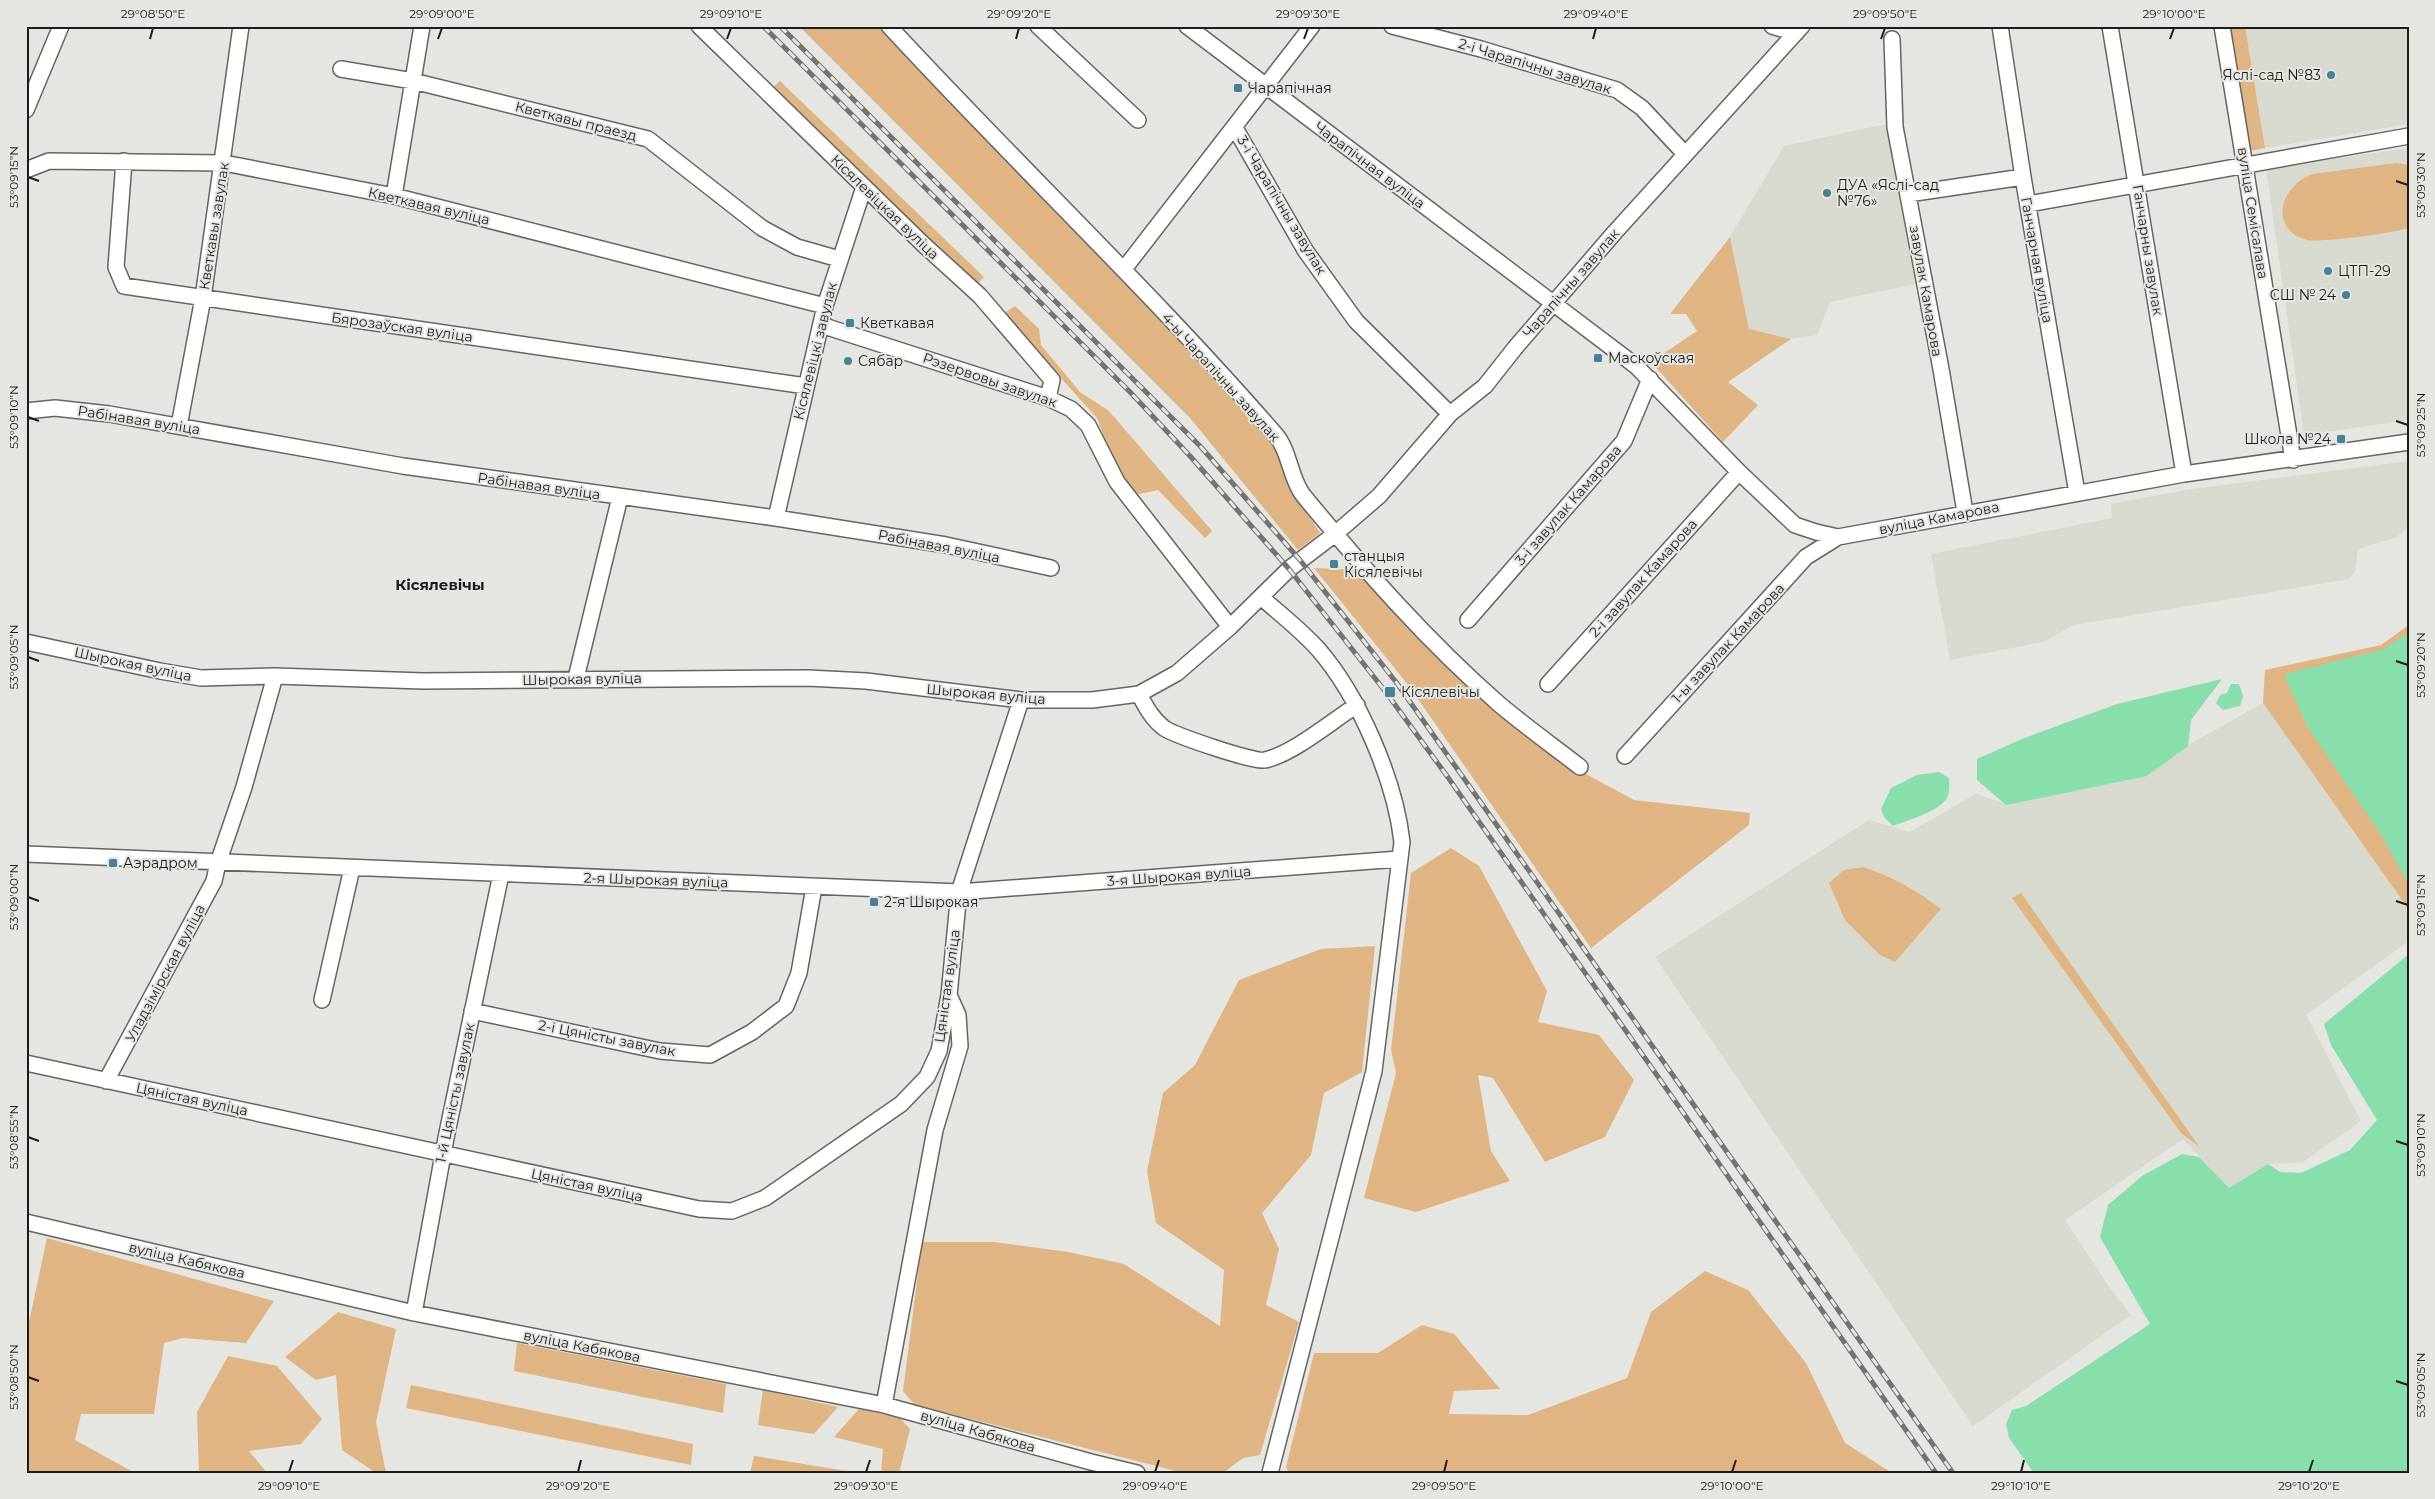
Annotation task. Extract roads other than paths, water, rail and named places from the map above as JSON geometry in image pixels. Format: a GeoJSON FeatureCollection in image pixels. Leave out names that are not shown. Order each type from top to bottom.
{"type":"FeatureCollection","features":[{"type":"Feature","properties":{"kind":"street"},"geometry":{"type":"LineString","coordinates":[[26,110],[61,26]]}},
{"type":"Feature","properties":{"kind":"street","name":"Кветкавы завулак"},"geometry":{"type":"LineString","coordinates":[[179,426],[224,163],[242,26]]}},
{"type":"Feature","properties":{"kind":"street"},"geometry":{"type":"LineString","coordinates":[[394,196],[422,26]]}},
{"type":"Feature","properties":{"kind":"street","name":"Кісялевіцкая вуліца"},"geometry":{"type":"LineString","coordinates":[[699,26],[864,187],[980,296],[1052,380],[1048,398]]}},
{"type":"Feature","properties":{"kind":"street","name":"4-ы Чарапічны завулак"},"geometry":{"type":"LineString","coordinates":[[889,26],[981,126],[1124,269],[1279,438],[1299,490],[1404,612],[1459,667],[1501,705],[1580,767]]}},
{"type":"Feature","properties":{"kind":"street"},"geometry":{"type":"LineString","coordinates":[[1038,26],[1138,120]]}},
{"type":"Feature","properties":{"kind":"street","name":"Чарапічная вуліца"},"geometry":{"type":"LineString","coordinates":[[1187,26],[1553,304]]}},
{"type":"Feature","properties":{"kind":"street"},"geometry":{"type":"LineString","coordinates":[[1124,269],[1236,128],[1312,26]]}},
{"type":"Feature","properties":{"kind":"street","name":"2-і Чарапічны завулак"},"geometry":{"type":"LineString","coordinates":[[1392,26],[1490,51],[1617,90],[1642,108],[1685,154]]}},
{"type":"Feature","properties":{"kind":"street"},"geometry":{"type":"LineString","coordinates":[[1772,26],[1799,30]]}},
{"type":"Feature","properties":{"kind":"street","name":"Ганчарная вуліца"},"geometry":{"type":"LineString","coordinates":[[2000,26],[2023,177],[2077,493]]}},
{"type":"Feature","properties":{"kind":"street","name":"Ганчарны завулак"},"geometry":{"type":"LineString","coordinates":[[2110,26],[2184,474]]}},
{"type":"Feature","properties":{"kind":"street","name":"вуліца Семісалава"},"geometry":{"type":"LineString","coordinates":[[2222,26],[2246,164],[2292,460]]}},
{"type":"Feature","properties":{"kind":"street","name":"Чарапічны завулак"},"geometry":{"type":"LineString","coordinates":[[1335,534],[1379,496],[1450,414],[1485,386],[1553,304],[1685,154],[1799,30]]}},
{"type":"Feature","properties":{"kind":"street","name":"завулак Камарова"},"geometry":{"type":"LineString","coordinates":[[1892,39],[1895,127],[1965,512]]}},
{"type":"Feature","properties":{"kind":"street","name":"Кветкавы праезд"},"geometry":{"type":"LineString","coordinates":[[341,69],[413,81],[648,139],[762,228],[797,247],[839,259]]}},
{"type":"Feature","properties":{"kind":"street","name":"3-і Чарапічны завулак"},"geometry":{"type":"LineString","coordinates":[[1236,128],[1305,250],[1356,321],[1450,414]]}},
{"type":"Feature","properties":{"kind":"street"},"geometry":{"type":"LineString","coordinates":[[2028,204],[2409,136]]}},
{"type":"Feature","properties":{"kind":"street"},"geometry":{"type":"LineString","coordinates":[[26,156],[49,162]]}},
{"type":"Feature","properties":{"kind":"street","name":"Бярозаўская вуліца"},"geometry":{"type":"LineString","coordinates":[[124,161],[116,267],[124,286],[806,386]]}},
{"type":"Feature","properties":{"kind":"street","name":"Кветкавая вуліца"},"geometry":{"type":"LineString","coordinates":[[26,170],[49,162],[224,163],[394,196],[825,306]]}},
{"type":"Feature","properties":{"kind":"street"},"geometry":{"type":"LineString","coordinates":[[1908,194],[2023,177]]}},
{"type":"Feature","properties":{"kind":"street","name":"Кісялевіцкі завулак"},"geometry":{"type":"LineString","coordinates":[[776,518],[825,306],[864,187]]}},
{"type":"Feature","properties":{"kind":"street","name":"вуліца Камарова"},"geometry":{"type":"LineString","coordinates":[[1553,304],[1650,379],[1739,472],[1795,525],[1838,537],[1965,512],[2184,474],[2409,442]]}},
{"type":"Feature","properties":{"kind":"street","name":"Рэзервовы завулак"},"geometry":{"type":"LineString","coordinates":[[820,325],[1048,398],[1071,409],[1088,425],[1117,482],[1230,627]]}},
{"type":"Feature","properties":{"kind":"street","name":"3-і завулак Камарова"},"geometry":{"type":"LineString","coordinates":[[1468,620],[1624,442],[1650,379]]}},
{"type":"Feature","properties":{"kind":"street","name":"Рабінавая вуліца"},"geometry":{"type":"LineString","coordinates":[[26,411],[55,408],[179,426],[402,466],[620,498],[776,518],[946,545],[1051,568]]}},
{"type":"Feature","properties":{"kind":"street","name":"2-і завулак Камарова"},"geometry":{"type":"LineString","coordinates":[[1548,684],[1739,472]]}},
{"type":"Feature","properties":{"kind":"street"},"geometry":{"type":"LineString","coordinates":[[576,678],[620,498]]}},
{"type":"Feature","properties":{"kind":"street","name":"Шырокая вуліца"},"geometry":{"type":"LineString","coordinates":[[26,642],[201,678],[275,676],[423,680],[808,678],[866,681],[1022,700],[1092,700],[1139,694],[1177,673],[1230,627],[1294,565],[1335,534]]}},
{"type":"Feature","properties":{"kind":"street","name":"1-ы завулак Камарова"},"geometry":{"type":"LineString","coordinates":[[1625,756],[1806,558],[1838,537]]}},
{"type":"Feature","properties":{"kind":"street"},"geometry":{"type":"LineString","coordinates":[[1261,597],[1318,649],[1356,704],[1389,782],[1402,842],[1374,1071],[1270,1473]]}},
{"type":"Feature","properties":{"kind":"street","name":"Уладзімірская вуліца"},"geometry":{"type":"LineString","coordinates":[[106,1081],[214,881],[218,863],[244,787],[275,676]]}},
{"type":"Feature","properties":{"kind":"street"},"geometry":{"type":"LineString","coordinates":[[1139,694],[1152,717],[1165,729],[1198,743],[1263,761],[1279,755],[1300,743],[1356,704]]}},
{"type":"Feature","properties":{"kind":"street","name":"Цяністая вуліца"},"geometry":{"type":"LineString","coordinates":[[26,1063],[699,1209],[720,1212],[741,1209],[791,1182],[901,1104],[927,1077],[938,1050],[949,995],[959,892],[1022,700]]}},
{"type":"Feature","properties":{"kind":"street","name":"2-я Шырокая вуліца"},"geometry":{"type":"LineString","coordinates":[[26,854],[959,892]]}},
{"type":"Feature","properties":{"kind":"street","name":"3-я Шырокая вуліца"},"geometry":{"type":"LineString","coordinates":[[959,892],[1399,860]]}},
{"type":"Feature","properties":{"kind":"street"},"geometry":{"type":"LineString","coordinates":[[322,1000],[352,868]]}},
{"type":"Feature","properties":{"kind":"street","name":"1-й Цяністы завулак"},"geometry":{"type":"LineString","coordinates":[[414,1313],[443,1153],[501,874]]}},
{"type":"Feature","properties":{"kind":"street","name":"2-і Цяністы завулак"},"geometry":{"type":"LineString","coordinates":[[472,1011],[660,1051],[710,1055],[752,1032],[786,1006],[799,973],[814,886]]}},
{"type":"Feature","properties":{"kind":"street"},"geometry":{"type":"LineString","coordinates":[[884,1405],[935,1130],[960,1046],[958,1015],[949,995]]}},
{"type":"Feature","properties":{"kind":"street","name":"вуліца Кабякова"},"geometry":{"type":"LineString","coordinates":[[26,1222],[414,1313],[884,1405],[1137,1473]]}},
{"type":"Feature","properties":{"kind":"railway"},"geometry":{"type":"LineString","coordinates":[[763,26],[1130,392],[1190,456],[1289,569],[1385,691],[1447,776],[1936,1473]]}},
{"type":"Feature","properties":{"kind":"railway"},"geometry":{"type":"LineString","coordinates":[[780,26],[1200,446],[1300,560],[1396,682],[1953,1473]]}},
{"type":"Feature","properties":{"kind":"place","name":"Яслі-сад №83"},"geometry":{"type":"Point","coordinates":[2331,75]}},
{"type":"Feature","properties":{"kind":"place","name":"Чарапічная"},"geometry":{"type":"Point","coordinates":[1238,88]}},
{"type":"Feature","properties":{"kind":"place","name":"ДУА «Яслі-сад №76»"},"geometry":{"type":"Point","coordinates":[1827,193]}},
{"type":"Feature","properties":{"kind":"place","name":"ЦТП-29"},"geometry":{"type":"Point","coordinates":[2328,271]}},
{"type":"Feature","properties":{"kind":"place","name":"СШ № 24"},"geometry":{"type":"Point","coordinates":[2346,295]}},
{"type":"Feature","properties":{"kind":"place","name":"Кветкавая"},"geometry":{"type":"Point","coordinates":[850,323]}},
{"type":"Feature","properties":{"kind":"place","name":"Маскоўская"},"geometry":{"type":"Point","coordinates":[1598,358]}},
{"type":"Feature","properties":{"kind":"place","name":"Сябар"},"geometry":{"type":"Point","coordinates":[848,361]}},
{"type":"Feature","properties":{"kind":"place","name":"Школа №24"},"geometry":{"type":"Point","coordinates":[2341,439]}},
{"type":"Feature","properties":{"kind":"place","name":"станцыя Кісялевічы"},"geometry":{"type":"Point","coordinates":[1334,564]}},
{"type":"Feature","properties":{"kind":"place","name":"Кісялевічы"},"geometry":{"type":"Point","coordinates":[1390,692]}},
{"type":"Feature","properties":{"kind":"place","name":"Аэрадром"},"geometry":{"type":"Point","coordinates":[113,863]}},
{"type":"Feature","properties":{"kind":"place","name":"2-я Шырокая"},"geometry":{"type":"Point","coordinates":[874,902]}},
{"type":"Feature","properties":{"kind":"district","name":"Кісялевічы"},"geometry":{"type":"Point","coordinates":[440,584]}}]}
